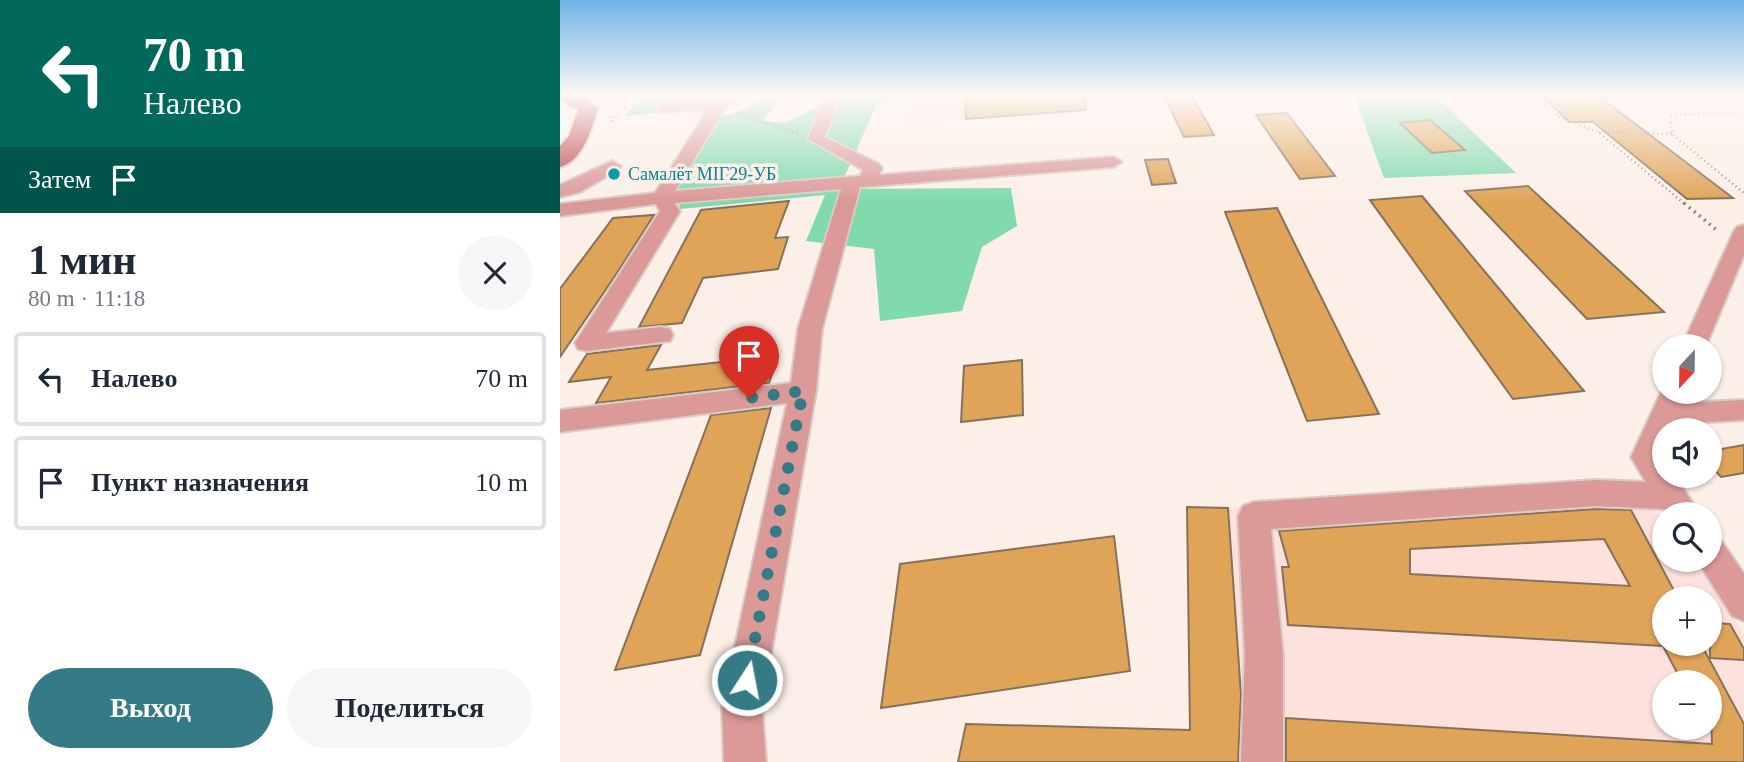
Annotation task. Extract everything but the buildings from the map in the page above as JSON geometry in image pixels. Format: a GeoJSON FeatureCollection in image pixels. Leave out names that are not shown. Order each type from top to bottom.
{"type":"FeatureCollection","features":[{"type":"Feature","properties":{"kind":"main road"},"geometry":{"type":"LineString","coordinates":[[560,160],[579,137],[581,130]]}},
{"type":"Feature","properties":{"kind":"street"},"geometry":{"type":"LineString","coordinates":[[661,198],[703,130]]}},
{"type":"Feature","properties":{"kind":"street"},"geometry":{"type":"LineString","coordinates":[[745,762],[742,706],[803,391],[810,329],[860,182],[873,168],[816,139],[820,130]]}},
{"type":"Feature","properties":{"kind":"street"},"geometry":{"type":"LineString","coordinates":[[560,210],[661,198],[1113,162]]}},
{"type":"Feature","properties":{"kind":"street"},"geometry":{"type":"LineString","coordinates":[[560,191],[573,188],[612,166]]}},
{"type":"Feature","properties":{"kind":"street"},"geometry":{"type":"LineString","coordinates":[[661,198],[670,211],[587,343],[661,335]]}},
{"type":"Feature","properties":{"kind":"street"},"geometry":{"type":"LineString","coordinates":[[1699,334],[1741,239]]}},
{"type":"Feature","properties":{"kind":"street"},"geometry":{"type":"LineString","coordinates":[[560,421],[803,391]]}},
{"type":"Feature","properties":{"kind":"street"},"geometry":{"type":"LineString","coordinates":[[1669,404],[1646,457],[1676,502]]}},
{"type":"Feature","properties":{"kind":"street"},"geometry":{"type":"LineString","coordinates":[[1680,404],[1744,410]]}},
{"type":"Feature","properties":{"kind":"street"},"geometry":{"type":"LineString","coordinates":[[1262,762],[1264,656],[1254,516],[1596,493],[1658,502]]}},
{"type":"Feature","properties":{"kind":"street"},"geometry":{"type":"LineString","coordinates":[[1722,571],[1744,604]]}},
{"type":"Feature","properties":{"kind":"path"},"geometry":{"type":"LineString","coordinates":[[788,130],[816,139]]}},
{"type":"Feature","properties":{"kind":"path"},"geometry":{"type":"LineString","coordinates":[[1589,130],[1672,134],[1744,193]]}},
{"type":"Feature","properties":{"kind":"path"},"geometry":{"type":"LineString","coordinates":[[1672,130],[1672,134]]}},
{"type":"Feature","properties":{"kind":"path"},"geometry":{"type":"LineString","coordinates":[[1598,132],[1741,239]]}},
{"type":"Feature","properties":{"kind":"shaded area"},"geometry":{"type":"Polygon","coordinates":[[[1608,479],[1652,510],[1652,572],[1707,572],[1715,586],[1652,586],[1652,656],[1722,656],[1722,598],[1744,635],[1744,762],[958,762],[966,723],[1190,730],[1187,507],[1228,508],[1608,479]]]}},
{"type":"Feature","properties":{"kind":"green space"},"geometry":{"type":"Polygon","coordinates":[[[703,130],[865,130],[839,189],[1011,188],[1017,226],[982,247],[962,311],[880,321],[874,249],[806,241],[825,195],[680,209],[674,178],[703,130]]]}},
{"type":"Feature","properties":{"kind":"green space"},"geometry":{"type":"Polygon","coordinates":[[[1366,130],[1470,130],[1516,173],[1384,178],[1366,130]]]}},
{"type":"Feature","properties":{"kind":"place","name":"Самалёт МІГ29-УБ"},"geometry":{"type":"Point","coordinates":[614,174]}},
{"type":"Feature","properties":{"kind":"route"},"geometry":{"type":"LineString","coordinates":[[747,680],[803,391],[749,398]]}}]}
